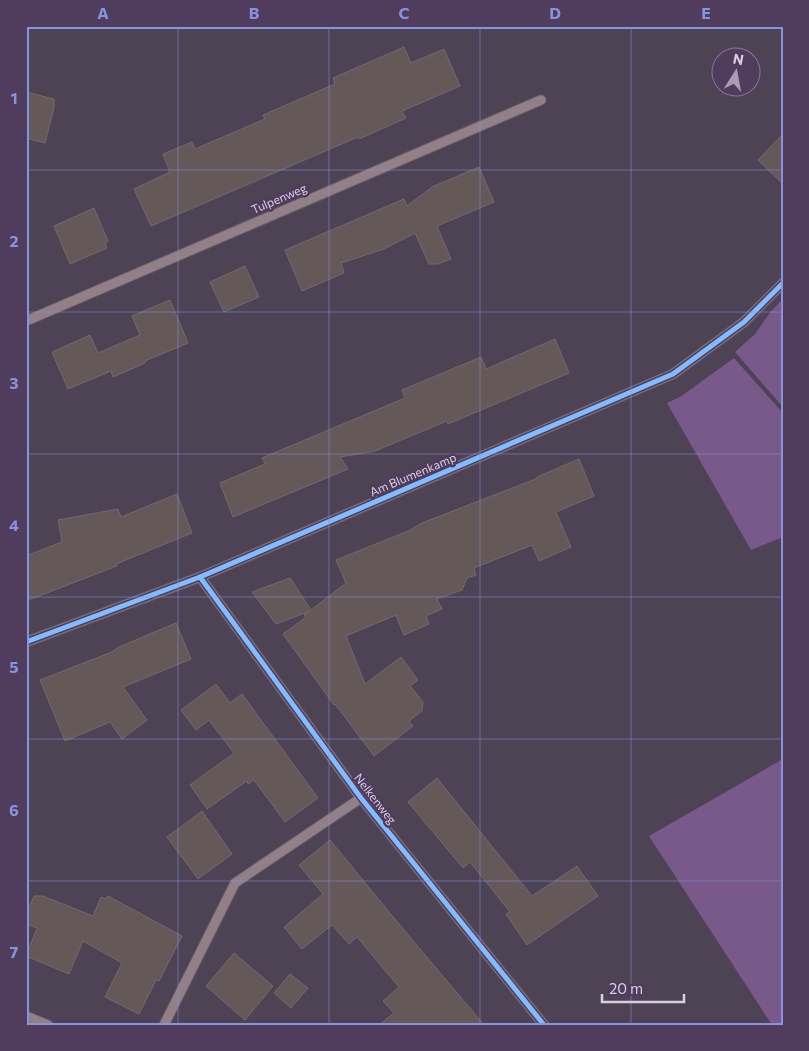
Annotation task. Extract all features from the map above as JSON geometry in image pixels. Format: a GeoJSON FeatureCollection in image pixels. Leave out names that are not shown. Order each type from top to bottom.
{"type":"FeatureCollection","features":[{"type":"Feature","properties":{"kind":"street","name":"Tulpenweg"},"geometry":{"type":"LineString","coordinates":[[26,322],[541,100]]}},
{"type":"Feature","properties":{"kind":"street","name":"Am Blumenkamp"},"geometry":{"type":"LineString","coordinates":[[26,642],[200,577],[673,374],[744,322],[783,283]]}},
{"type":"Feature","properties":{"kind":"street","name":"Nelkenweg"},"geometry":{"type":"LineString","coordinates":[[200,577],[361,798],[544,1025]]}},
{"type":"Feature","properties":{"kind":"street"},"geometry":{"type":"LineString","coordinates":[[164,1025],[235,883],[361,798]]}},
{"type":"Feature","properties":{"kind":"street"},"geometry":{"type":"LineString","coordinates":[[26,1016],[48,1025]]}},
{"type":"Feature","properties":{"kind":"shaded area"},"geometry":{"type":"Polygon","coordinates":[[[783,299],[783,407],[735,352],[755,334],[772,310],[783,299]]]}},
{"type":"Feature","properties":{"kind":"shaded area"},"geometry":{"type":"Polygon","coordinates":[[[734,358],[783,413],[783,537],[751,550],[667,403],[680,397],[734,358]]]}},
{"type":"Feature","properties":{"kind":"shaded area"},"geometry":{"type":"Polygon","coordinates":[[[783,759],[783,1025],[772,1025],[649,836],[783,759]]]}},
{"type":"Feature","properties":{"kind":"building"},"geometry":{"type":"Polygon","coordinates":[[[404,47],[411,63],[444,49],[460,86],[402,111],[406,118],[151,226],[134,189],[170,172],[163,154],[192,142],[195,149],[265,119],[263,115],[335,84],[333,78],[404,47]]]}},
{"type":"Feature","properties":{"kind":"building"},"geometry":{"type":"Polygon","coordinates":[[[26,92],[54,99],[54,108],[45,143],[26,138],[26,92]]]}},
{"type":"Feature","properties":{"kind":"building"},"geometry":{"type":"Polygon","coordinates":[[[783,134],[783,184],[758,160],[783,134]]]}},
{"type":"Feature","properties":{"kind":"building"},"geometry":{"type":"Polygon","coordinates":[[[479,167],[494,202],[437,226],[451,259],[438,264],[429,264],[415,233],[384,249],[341,263],[344,273],[302,291],[285,250],[404,199],[407,206],[432,187],[479,167]]]}},
{"type":"Feature","properties":{"kind":"building"},"geometry":{"type":"Polygon","coordinates":[[[94,208],[108,241],[105,242],[107,248],[70,264],[54,226],[94,208]]]}},
{"type":"Feature","properties":{"kind":"building"},"geometry":{"type":"Polygon","coordinates":[[[245,266],[259,297],[224,312],[210,282],[245,266]]]}},
{"type":"Feature","properties":{"kind":"building"},"geometry":{"type":"Polygon","coordinates":[[[170,300],[188,343],[113,377],[111,371],[68,389],[52,352],[90,335],[98,353],[140,335],[132,316],[170,300]]]}},
{"type":"Feature","properties":{"kind":"building"},"geometry":{"type":"Polygon","coordinates":[[[555,339],[569,373],[448,424],[447,421],[375,451],[340,457],[348,469],[233,517],[220,483],[265,464],[262,458],[405,398],[402,390],[481,357],[486,369],[555,339]]]}},
{"type":"Feature","properties":{"kind":"building"},"geometry":{"type":"Polygon","coordinates":[[[579,459],[594,496],[556,512],[571,547],[539,561],[532,545],[474,568],[476,575],[467,578],[462,590],[437,599],[442,609],[426,616],[429,624],[404,635],[396,615],[346,636],[365,684],[401,657],[418,680],[410,686],[423,702],[422,711],[409,721],[413,726],[374,756],[334,705],[283,634],[306,617],[304,615],[310,611],[276,624],[252,592],[290,578],[311,610],[346,583],[336,560],[408,531],[422,523],[538,478],[579,459]]]}},
{"type":"Feature","properties":{"kind":"building"},"geometry":{"type":"Polygon","coordinates":[[[177,494],[192,533],[116,564],[117,566],[26,601],[26,556],[62,542],[58,520],[118,509],[121,517],[177,494]]]}},
{"type":"Feature","properties":{"kind":"building"},"geometry":{"type":"Polygon","coordinates":[[[176,623],[191,659],[123,687],[147,720],[122,739],[110,722],[65,741],[40,680],[112,652],[119,647],[176,623]]]}},
{"type":"Feature","properties":{"kind":"building"},"geometry":{"type":"Polygon","coordinates":[[[216,684],[230,703],[242,694],[318,798],[285,822],[254,780],[248,784],[247,781],[207,809],[190,785],[234,753],[209,720],[196,730],[181,710],[216,684]]]}},
{"type":"Feature","properties":{"kind":"building"},"geometry":{"type":"Polygon","coordinates":[[[437,778],[532,896],[577,866],[598,896],[527,945],[506,914],[510,912],[470,862],[463,868],[408,802],[437,778]]]}},
{"type":"Feature","properties":{"kind":"building"},"geometry":{"type":"Polygon","coordinates":[[[202,811],[232,854],[198,879],[167,837],[202,811]]]}},
{"type":"Feature","properties":{"kind":"building"},"geometry":{"type":"Polygon","coordinates":[[[330,840],[484,1025],[379,1025],[394,1013],[383,1001],[399,987],[357,937],[349,944],[332,925],[302,949],[284,927],[323,894],[299,865],[330,840]]]}},
{"type":"Feature","properties":{"kind":"building"},"geometry":{"type":"Polygon","coordinates":[[[34,896],[43,896],[93,916],[101,897],[106,899],[108,896],[182,936],[159,981],[156,980],[139,1014],[105,997],[122,963],[83,941],[69,974],[26,956],[37,928],[26,924],[26,914],[34,896]]]}},
{"type":"Feature","properties":{"kind":"building"},"geometry":{"type":"Polygon","coordinates":[[[234,953],[273,986],[245,1020],[206,986],[234,953]]]}},
{"type":"Feature","properties":{"kind":"building"},"geometry":{"type":"Polygon","coordinates":[[[290,974],[308,988],[291,1008],[274,993],[290,974]]]}},
{"type":"Feature","properties":{"kind":"cycle path"},"geometry":{"type":"LineString","coordinates":[[26,642],[200,577],[673,374],[744,322],[783,283]]}},
{"type":"Feature","properties":{"kind":"cycle path"},"geometry":{"type":"LineString","coordinates":[[200,577],[361,798],[544,1025]]}}]}
